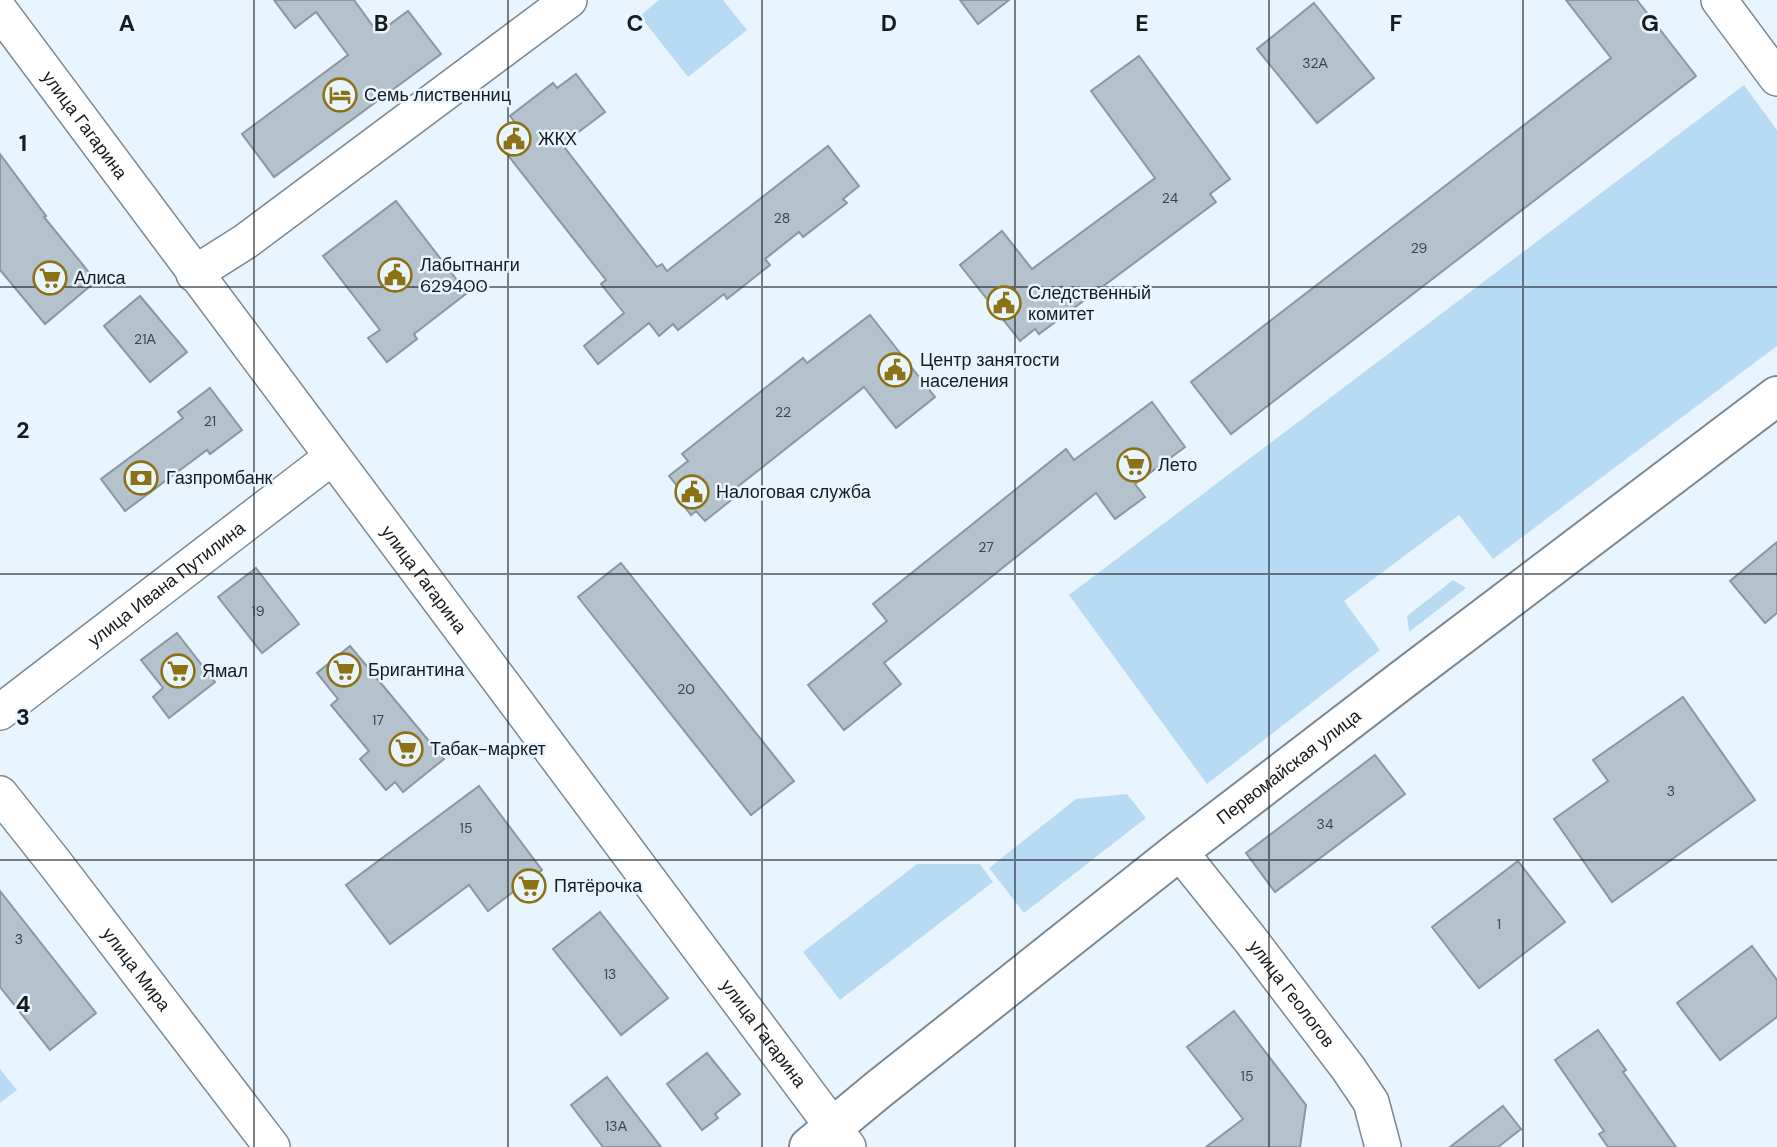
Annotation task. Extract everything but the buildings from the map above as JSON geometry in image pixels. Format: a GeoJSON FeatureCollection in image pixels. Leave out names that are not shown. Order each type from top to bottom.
{"type":"FeatureCollection","features":[{"type":"Feature","properties":{"kind":"main road","name":"Первомайская улица"},"geometry":{"type":"LineString","coordinates":[[830,1140],[879,1089],[1179,851],[1777,396]]}},
{"type":"Feature","properties":{"kind":"street"},"geometry":{"type":"LineString","coordinates":[[194,274],[246,241],[569,0]]}},
{"type":"Feature","properties":{"kind":"street"},"geometry":{"type":"LineString","coordinates":[[1719,0],[1777,78]]}},
{"type":"Feature","properties":{"kind":"street","name":"улица Гагарина"},"geometry":{"type":"LineString","coordinates":[[0,11],[332,457],[830,1140]]}},
{"type":"Feature","properties":{"kind":"street","name":"улица Ивана Путилина"},"geometry":{"type":"LineString","coordinates":[[0,712],[332,457]]}},
{"type":"Feature","properties":{"kind":"street","name":"улица Мира"},"geometry":{"type":"LineString","coordinates":[[0,794],[272,1147]]}},
{"type":"Feature","properties":{"kind":"street","name":"улица Геологов"},"geometry":{"type":"LineString","coordinates":[[1179,851],[1257,949],[1371,1101],[1384,1147]]}},
{"type":"Feature","properties":{"kind":"shaded area"},"geometry":{"type":"Polygon","coordinates":[[[659,0],[723,0],[747,30],[688,77],[640,16],[659,0]]]}},
{"type":"Feature","properties":{"kind":"shaded area"},"geometry":{"type":"Polygon","coordinates":[[[1744,85],[1777,130],[1777,346],[1493,559],[1459,515],[1344,601],[1380,650],[1207,784],[1069,595],[1744,85]]]}},
{"type":"Feature","properties":{"kind":"shaded area"},"geometry":{"type":"Polygon","coordinates":[[[1453,580],[1466,588],[1409,632],[1407,616],[1453,580]]]}},
{"type":"Feature","properties":{"kind":"shaded area"},"geometry":{"type":"Polygon","coordinates":[[[1127,794],[1146,818],[1024,913],[989,868],[1076,799],[1127,794]]]}},
{"type":"Feature","properties":{"kind":"shaded area"},"geometry":{"type":"Polygon","coordinates":[[[917,864],[980,864],[993,882],[840,1000],[803,952],[917,864]]]}},
{"type":"Feature","properties":{"kind":"shaded area"},"geometry":{"type":"Polygon","coordinates":[[[0,1069],[17,1090],[0,1103],[0,1069]]]}},
{"type":"Feature","properties":{"kind":"place","name":"Семь лиственниц"},"geometry":{"type":"Point","coordinates":[340,95]}},
{"type":"Feature","properties":{"kind":"place","name":"ЖКХ"},"geometry":{"type":"Point","coordinates":[514,139]}},
{"type":"Feature","properties":{"kind":"place","name":"Лабытнанги 629400"},"geometry":{"type":"Point","coordinates":[395,275]}},
{"type":"Feature","properties":{"kind":"place","name":"Алиса"},"geometry":{"type":"Point","coordinates":[50,278]}},
{"type":"Feature","properties":{"kind":"place","name":"Следственный комитет"},"geometry":{"type":"Point","coordinates":[1004,303]}},
{"type":"Feature","properties":{"kind":"place","name":"Центр занятости населения"},"geometry":{"type":"Point","coordinates":[895,370]}},
{"type":"Feature","properties":{"kind":"place","name":"Лето"},"geometry":{"type":"Point","coordinates":[1134,465]}},
{"type":"Feature","properties":{"kind":"place","name":"Газпромбанк"},"geometry":{"type":"Point","coordinates":[141,478]}},
{"type":"Feature","properties":{"kind":"place","name":"Налоговая служба"},"geometry":{"type":"Point","coordinates":[692,492]}},
{"type":"Feature","properties":{"kind":"place","name":"Бригантина"},"geometry":{"type":"Point","coordinates":[344,670]}},
{"type":"Feature","properties":{"kind":"place","name":"Ямал"},"geometry":{"type":"Point","coordinates":[178,671]}},
{"type":"Feature","properties":{"kind":"place","name":"Табак-маркет"},"geometry":{"type":"Point","coordinates":[406,749]}},
{"type":"Feature","properties":{"kind":"place","name":"Пятёрочка"},"geometry":{"type":"Point","coordinates":[529,886]}}]}
